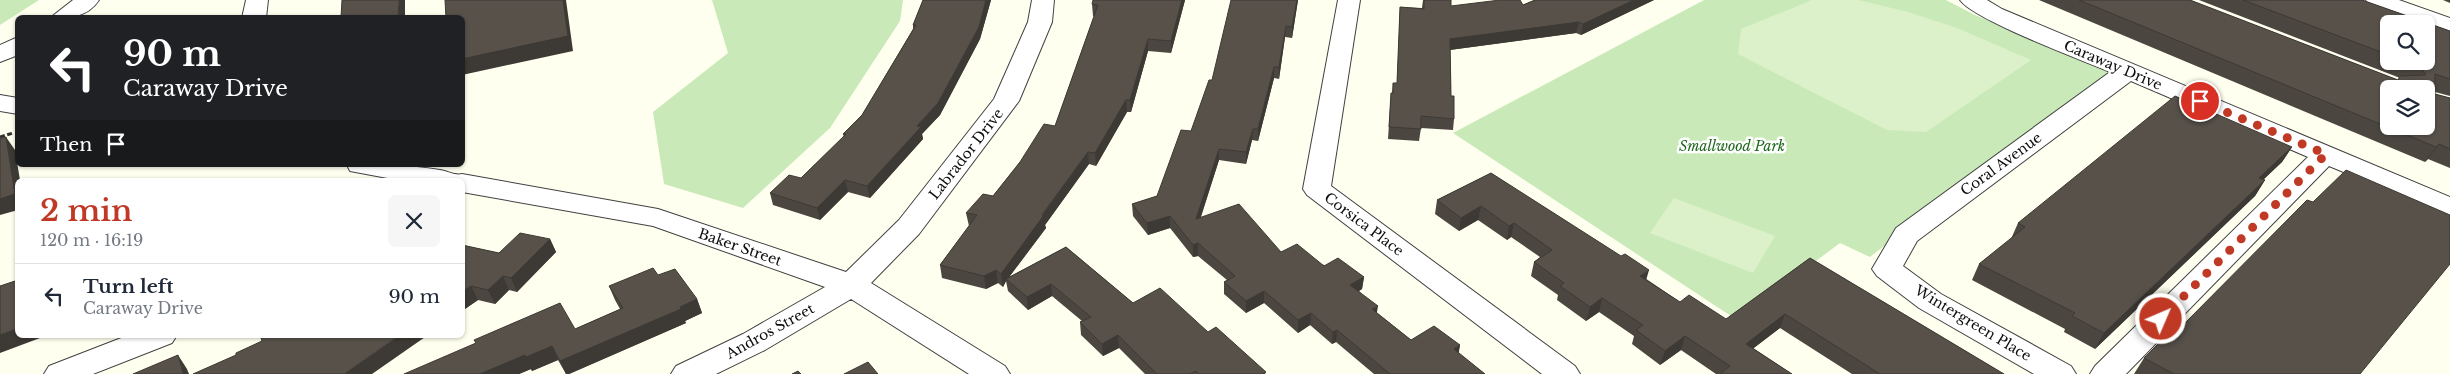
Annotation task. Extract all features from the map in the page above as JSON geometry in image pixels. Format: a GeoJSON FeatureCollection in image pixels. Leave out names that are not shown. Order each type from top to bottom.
{"type":"FeatureCollection","features":[{"type":"Feature","properties":{"kind":"street"},"geometry":{"type":"LineString","coordinates":[[66,15],[88,0]]}},
{"type":"Feature","properties":{"kind":"street"},"geometry":{"type":"LineString","coordinates":[[255,15],[258,0]]}},
{"type":"Feature","properties":{"kind":"street","name":"Labrador Drive"},"geometry":{"type":"LineString","coordinates":[[851,285],[910,227],[1006,101],[1040,22],[1043,0]]}},
{"type":"Feature","properties":{"kind":"street","name":"Corsica Place"},"geometry":{"type":"LineString","coordinates":[[1349,0],[1317,190],[1564,374]]}},
{"type":"Feature","properties":{"kind":"street","name":"Caraway Drive"},"geometry":{"type":"LineString","coordinates":[[1972,0],[1994,14],[2450,207]]}},
{"type":"Feature","properties":{"kind":"street"},"geometry":{"type":"LineString","coordinates":[[2377,0],[2450,26]]}},
{"type":"Feature","properties":{"kind":"street"},"geometry":{"type":"LineString","coordinates":[[0,55],[15,46]]}},
{"type":"Feature","properties":{"kind":"street","name":"Coral Avenue"},"geometry":{"type":"LineString","coordinates":[[1887,269],[1906,234],[2128,71]]}},
{"type":"Feature","properties":{"kind":"street"},"geometry":{"type":"LineString","coordinates":[[0,103],[15,106]]}},
{"type":"Feature","properties":{"kind":"street"},"geometry":{"type":"LineString","coordinates":[[2106,374],[2326,154]]}},
{"type":"Feature","properties":{"kind":"street","name":"Baker Street"},"geometry":{"type":"LineString","coordinates":[[371,167],[432,178]]}},
{"type":"Feature","properties":{"kind":"street","name":"Baker Street"},"geometry":{"type":"LineString","coordinates":[[465,184],[658,218],[851,285],[994,374]]}},
{"type":"Feature","properties":{"kind":"street","name":"Wintergreen Place"},"geometry":{"type":"LineString","coordinates":[[1887,269],[1930,301],[2060,374]]}},
{"type":"Feature","properties":{"kind":"street","name":"Andros Street"},"geometry":{"type":"LineString","coordinates":[[687,374],[754,342],[851,285]]}},
{"type":"Feature","properties":{"kind":"street"},"geometry":{"type":"LineString","coordinates":[[60,374],[153,338]]}},
{"type":"Feature","properties":{"kind":"path"},"geometry":{"type":"LineString","coordinates":[[0,137],[13,133]]}},
{"type":"Feature","properties":{"kind":"green space"},"geometry":{"type":"Polygon","coordinates":[[[0,0],[39,0],[15,15],[0,25],[0,0]]]}},
{"type":"Feature","properties":{"kind":"green space"},"geometry":{"type":"Polygon","coordinates":[[[712,0],[903,0],[900,21],[830,128],[743,208],[664,184],[653,112],[728,53],[712,0]]]}},
{"type":"Feature","properties":{"kind":"green space","name":"Smallwood Park"},"geometry":{"type":"Polygon","coordinates":[[[1704,0],[1946,0],[1975,15],[2111,71],[1870,257],[1840,243],[1737,320],[1453,133],[1704,0]]]}},
{"type":"Feature","properties":{"kind":"green space"},"geometry":{"type":"Polygon","coordinates":[[[1812,0],[1858,0],[1908,12],[1957,28],[2031,60],[1926,132],[1887,130],[1738,54],[1741,29],[1812,0]]]}},
{"type":"Feature","properties":{"kind":"green space"},"geometry":{"type":"Polygon","coordinates":[[[1674,198],[1775,236],[1753,273],[1650,233],[1674,198]]]}},
{"type":"Feature","properties":{"kind":"building"},"geometry":{"type":"Polygon","coordinates":[[[342,0],[399,0],[398,15],[341,15],[342,0]]]}},
{"type":"Feature","properties":{"kind":"building"},"geometry":{"type":"Polygon","coordinates":[[[445,0],[563,0],[568,36],[465,58],[465,15],[446,15],[445,0]]]}},
{"type":"Feature","properties":{"kind":"building"},"geometry":{"type":"Polygon","coordinates":[[[923,0],[986,0],[979,27],[938,103],[917,126],[921,127],[867,186],[845,180],[817,208],[770,193],[789,175],[801,178],[846,134],[843,134],[862,115],[916,25],[913,25],[923,0]]]}},
{"type":"Feature","properties":{"kind":"building"},"geometry":{"type":"Polygon","coordinates":[[[1093,0],[1182,0],[1171,41],[1148,39],[1130,100],[1126,100],[1095,153],[1088,152],[1001,274],[996,270],[984,276],[940,265],[977,215],[966,213],[983,194],[993,196],[1020,162],[1044,124],[1055,126],[1098,5],[1092,4],[1093,0]]]}},
{"type":"Feature","properties":{"kind":"building"},"geometry":{"type":"Polygon","coordinates":[[[1231,0],[1297,0],[1292,27],[1286,26],[1279,67],[1274,67],[1258,129],[1253,129],[1246,152],[1219,149],[1196,219],[1239,204],[1281,252],[1297,244],[1324,266],[1338,258],[1364,277],[1350,285],[1378,306],[1372,309],[1411,340],[1434,326],[1460,345],[1454,349],[1485,374],[1390,374],[1337,330],[1333,332],[1311,313],[1298,320],[1264,291],[1246,301],[1224,282],[1235,276],[1198,243],[1193,245],[1170,216],[1147,223],[1132,204],[1157,196],[1181,130],[1191,131],[1209,80],[1212,80],[1231,0]]]}},
{"type":"Feature","properties":{"kind":"building"},"geometry":{"type":"Polygon","coordinates":[[[1424,0],[1451,0],[1451,6],[1500,0],[1520,0],[1523,5],[1535,0],[1634,0],[1583,24],[1579,22],[1450,39],[1451,96],[1454,96],[1454,119],[1421,116],[1421,129],[1389,127],[1391,93],[1393,93],[1393,83],[1397,83],[1400,7],[1424,9],[1424,0]]]}},
{"type":"Feature","properties":{"kind":"building"},"geometry":{"type":"Polygon","coordinates":[[[2079,0],[2190,0],[2398,80],[2380,80],[2380,124],[2079,0]]]}},
{"type":"Feature","properties":{"kind":"building"},"geometry":{"type":"Polygon","coordinates":[[[2243,0],[2362,0],[2405,15],[2380,15],[2380,52],[2243,0]]]}},
{"type":"Feature","properties":{"kind":"building"},"geometry":{"type":"Polygon","coordinates":[[[2435,26],[2450,31],[2450,79],[2435,74],[2435,80],[2398,80],[2400,76],[2426,75],[2422,70],[2435,70],[2435,26]]]}},
{"type":"Feature","properties":{"kind":"building"},"geometry":{"type":"Polygon","coordinates":[[[2435,94],[2450,98],[2450,149],[2439,144],[2436,147],[2407,135],[2435,135],[2435,94]]]}},
{"type":"Feature","properties":{"kind":"building"},"geometry":{"type":"Polygon","coordinates":[[[2175,96],[2292,147],[2259,178],[2265,180],[2104,333],[2072,316],[2075,313],[1979,264],[2025,227],[2018,223],[2175,96]]]}},
{"type":"Feature","properties":{"kind":"building"},"geometry":{"type":"Polygon","coordinates":[[[6,137],[15,194],[0,199],[0,138],[6,137]]]}},
{"type":"Feature","properties":{"kind":"building"},"geometry":{"type":"Polygon","coordinates":[[[2346,170],[2450,215],[2450,264],[2360,374],[2174,374],[2144,358],[2178,324],[2182,326],[2307,200],[2313,202],[2346,170]]]}},
{"type":"Feature","properties":{"kind":"building"},"geometry":{"type":"Polygon","coordinates":[[[1491,173],[1621,256],[1625,254],[1649,270],[1640,276],[1680,302],[1689,295],[1726,319],[1810,258],[2004,374],[1880,374],[1785,314],[1746,344],[1792,374],[1720,374],[1730,366],[1685,336],[1665,351],[1636,330],[1643,325],[1602,298],[1590,307],[1560,286],[1564,283],[1534,262],[1552,250],[1514,223],[1509,226],[1481,206],[1461,218],[1437,200],[1491,173]]]}},
{"type":"Feature","properties":{"kind":"building"},"geometry":{"type":"Polygon","coordinates":[[[520,233],[550,239],[511,278],[503,276],[488,290],[471,286],[465,290],[465,246],[499,253],[520,233]]]}},
{"type":"Feature","properties":{"kind":"building"},"geometry":{"type":"Polygon","coordinates":[[[1066,247],[1133,303],[1160,288],[1208,332],[1216,327],[1266,372],[1263,374],[1199,374],[1196,371],[1190,374],[1157,374],[1118,335],[1102,344],[1080,322],[1091,317],[1051,284],[1027,297],[1006,279],[1066,247]]]}},
{"type":"Feature","properties":{"kind":"building"},"geometry":{"type":"Polygon","coordinates":[[[653,268],[658,275],[675,269],[697,299],[680,307],[681,309],[560,361],[552,346],[480,374],[404,374],[476,343],[474,340],[560,303],[575,329],[623,308],[609,286],[653,268]]]}},
{"type":"Feature","properties":{"kind":"building"},"geometry":{"type":"Polygon","coordinates":[[[15,281],[15,329],[0,335],[0,286],[15,281]]]}},
{"type":"Feature","properties":{"kind":"building"},"geometry":{"type":"Polygon","coordinates":[[[261,338],[396,338],[344,374],[193,374],[262,341],[261,338]]]}},
{"type":"Feature","properties":{"kind":"building"},"geometry":{"type":"Polygon","coordinates":[[[178,355],[183,374],[133,374],[178,355]]]}},
{"type":"Feature","properties":{"kind":"building"},"geometry":{"type":"Polygon","coordinates":[[[868,362],[878,374],[844,374],[868,362]]]}},
{"type":"Feature","properties":{"kind":"route"},"geometry":{"type":"LineString","coordinates":[[2161,319],[2326,154],[2200,101]]}}]}
